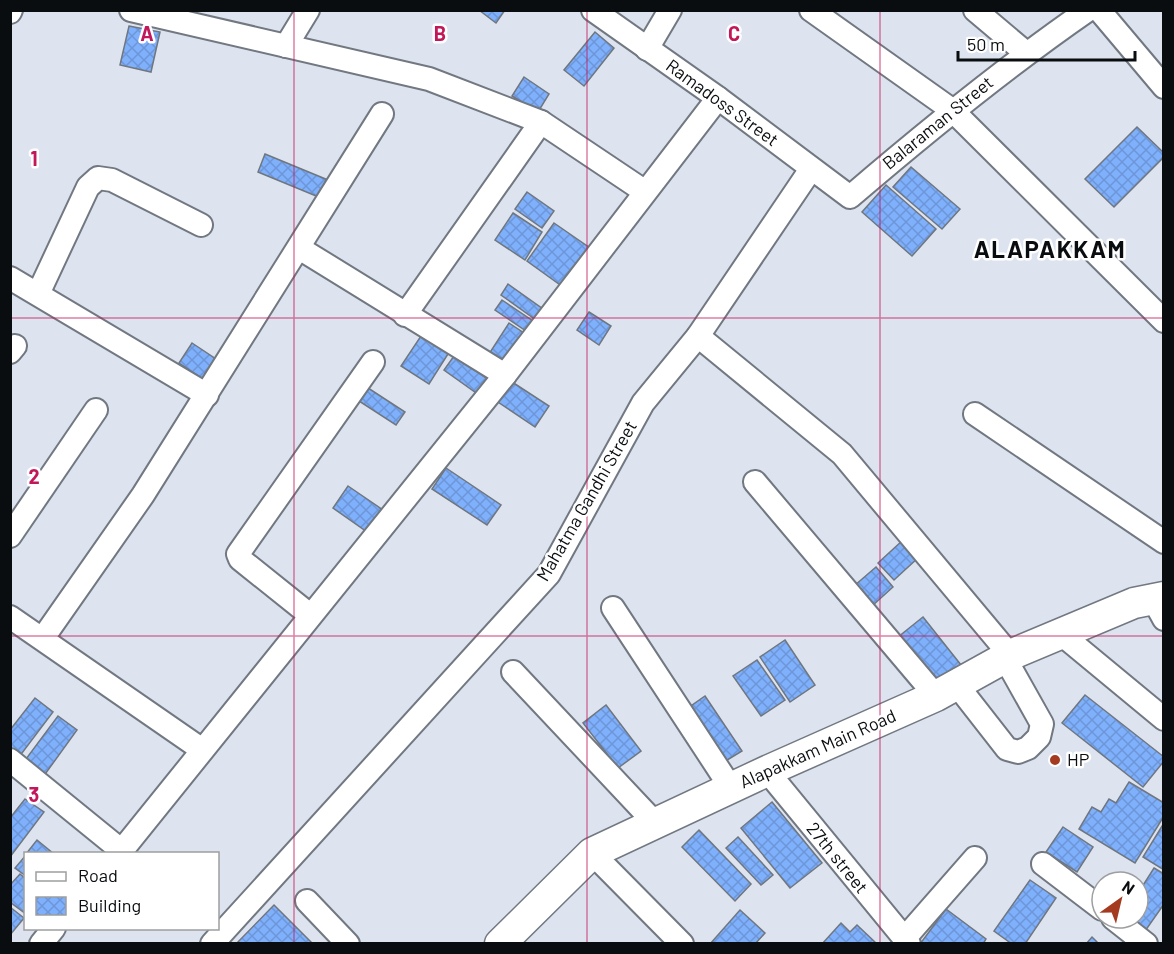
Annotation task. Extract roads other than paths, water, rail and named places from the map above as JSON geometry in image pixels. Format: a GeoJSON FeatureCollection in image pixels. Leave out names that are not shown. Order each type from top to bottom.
{"type":"FeatureCollection","features":[{"type":"Feature","properties":{"kind":"main road","name":"Alapakkam Main Road"},"geometry":{"type":"LineString","coordinates":[[501,944],[592,853],[947,690],[1007,656],[1134,603],[1160,605]]}},
{"type":"Feature","properties":{"kind":"street"},"geometry":{"type":"LineString","coordinates":[[131,10],[160,14],[429,79],[541,122],[644,191]]}},
{"type":"Feature","properties":{"kind":"street"},"geometry":{"type":"LineString","coordinates":[[286,46],[308,10]]}},
{"type":"Feature","properties":{"kind":"street","name":"Ramadoss Street"},"geometry":{"type":"LineString","coordinates":[[593,10],[718,98],[850,197]]}},
{"type":"Feature","properties":{"kind":"street"},"geometry":{"type":"LineString","coordinates":[[647,49],[670,10]]}},
{"type":"Feature","properties":{"kind":"street"},"geometry":{"type":"LineString","coordinates":[[811,10],[952,110],[1164,321]]}},
{"type":"Feature","properties":{"kind":"street"},"geometry":{"type":"LineString","coordinates":[[975,10],[1026,53]]}},
{"type":"Feature","properties":{"kind":"street","name":"Balaraman Street"},"geometry":{"type":"LineString","coordinates":[[850,197],[952,110],[1026,53],[1088,10]]}},
{"type":"Feature","properties":{"kind":"street"},"geometry":{"type":"LineString","coordinates":[[1099,10],[1164,87]]}},
{"type":"Feature","properties":{"kind":"street"},"geometry":{"type":"LineString","coordinates":[[10,760],[120,852],[505,375],[644,191],[718,98]]}},
{"type":"Feature","properties":{"kind":"street"},"geometry":{"type":"LineString","coordinates":[[43,638],[143,495],[382,114]]}},
{"type":"Feature","properties":{"kind":"street"},"geometry":{"type":"LineString","coordinates":[[405,315],[541,122]]}},
{"type":"Feature","properties":{"kind":"street","name":"Mahatma Gandhi Street"},"geometry":{"type":"LineString","coordinates":[[212,944],[549,574],[643,402],[698,336],[811,169]]}},
{"type":"Feature","properties":{"kind":"street"},"geometry":{"type":"LineString","coordinates":[[38,294],[88,187],[98,178],[112,180],[201,225]]}},
{"type":"Feature","properties":{"kind":"street"},"geometry":{"type":"LineString","coordinates":[[299,248],[505,375]]}},
{"type":"Feature","properties":{"kind":"street"},"geometry":{"type":"LineString","coordinates":[[10,278],[207,395]]}},
{"type":"Feature","properties":{"kind":"street"},"geometry":{"type":"LineString","coordinates":[[698,336],[842,454],[1007,656],[1042,724],[1039,737],[1028,748],[1018,752],[1007,749],[947,690],[755,482]]}},
{"type":"Feature","properties":{"kind":"street"},"geometry":{"type":"LineString","coordinates":[[310,615],[240,560],[238,554],[373,362]]}},
{"type":"Feature","properties":{"kind":"street"},"geometry":{"type":"LineString","coordinates":[[10,536],[96,410]]}},
{"type":"Feature","properties":{"kind":"street"},"geometry":{"type":"LineString","coordinates":[[975,414],[1164,542]]}},
{"type":"Feature","properties":{"kind":"street"},"geometry":{"type":"LineString","coordinates":[[613,608],[731,788]]}},
{"type":"Feature","properties":{"kind":"street"},"geometry":{"type":"LineString","coordinates":[[10,617],[201,749]]}},
{"type":"Feature","properties":{"kind":"street"},"geometry":{"type":"LineString","coordinates":[[1060,633],[1164,718]]}},
{"type":"Feature","properties":{"kind":"street"},"geometry":{"type":"LineString","coordinates":[[513,672],[655,823]]}},
{"type":"Feature","properties":{"kind":"street","name":"27th street"},"geometry":{"type":"LineString","coordinates":[[767,771],[907,941]]}},
{"type":"Feature","properties":{"kind":"street"},"geometry":{"type":"LineString","coordinates":[[592,853],[682,944]]}},
{"type":"Feature","properties":{"kind":"street"},"geometry":{"type":"LineString","coordinates":[[907,941],[975,858]]}},
{"type":"Feature","properties":{"kind":"street"},"geometry":{"type":"LineString","coordinates":[[1043,864],[1090,900]]}},
{"type":"Feature","properties":{"kind":"street"},"geometry":{"type":"LineString","coordinates":[[307,901],[348,944]]}},
{"type":"Feature","properties":{"kind":"street"},"geometry":{"type":"LineString","coordinates":[[41,944],[52,930]]}},
{"type":"Feature","properties":{"kind":"street"},"geometry":{"type":"LineString","coordinates":[[1128,930],[1146,944]]}},
{"type":"Feature","properties":{"kind":"place","name":"HP"},"geometry":{"type":"Point","coordinates":[1055,760]}},
{"type":"Feature","properties":{"kind":"district","name":"ALAPAKKAM"},"geometry":{"type":"Point","coordinates":[1050,250]}}]}
